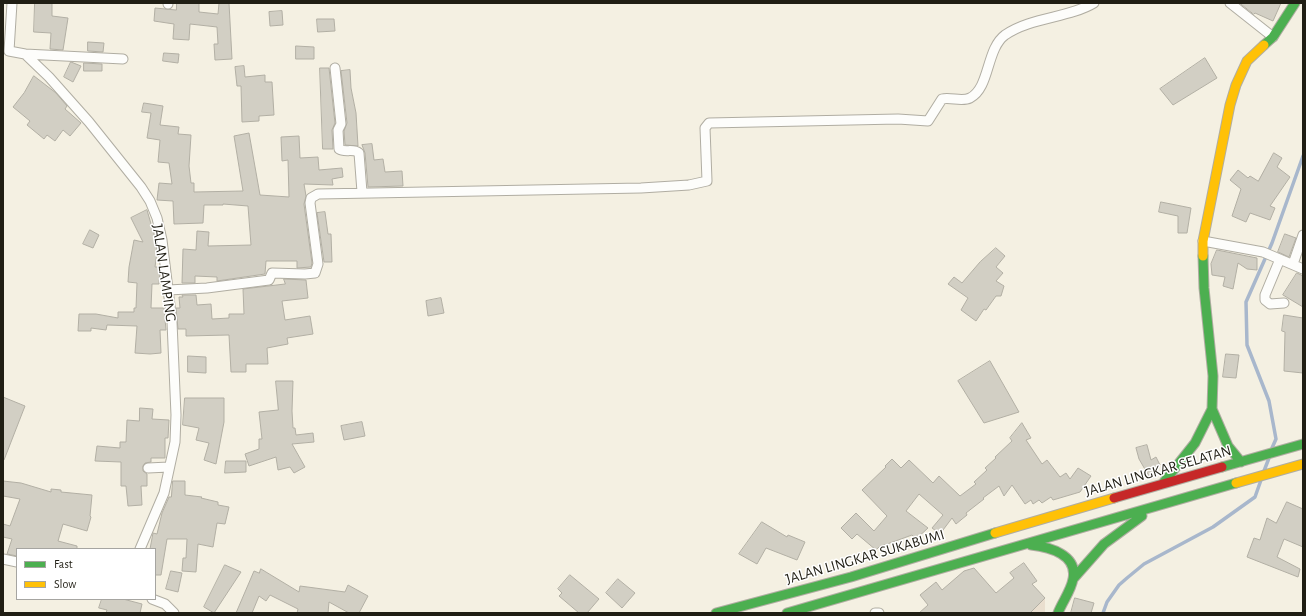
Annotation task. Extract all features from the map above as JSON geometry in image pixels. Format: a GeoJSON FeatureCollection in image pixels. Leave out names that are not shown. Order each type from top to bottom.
{"type":"FeatureCollection","features":[{"type":"Feature","properties":{"kind":"main road"},"geometry":{"type":"LineString","coordinates":[[1164,482],[1195,444],[1212,409],[1213,376],[1204,288],[1203,241],[1226,119],[1236,85],[1247,61],[1273,37],[1295,3]]}},
{"type":"Feature","properties":{"kind":"main road"},"geometry":{"type":"LineString","coordinates":[[1212,409],[1228,446],[1241,462]]}},
{"type":"Feature","properties":{"kind":"main road","name":"JALAN LINGKAR SELATAN"},"geometry":{"type":"LineString","coordinates":[[1020,525],[1164,482],[1303,444]]}},
{"type":"Feature","properties":{"kind":"main road"},"geometry":{"type":"LineString","coordinates":[[787,613],[1303,464]]}},
{"type":"Feature","properties":{"kind":"main road"},"geometry":{"type":"LineString","coordinates":[[1058,613],[1073,579],[1102,545],[1121,529],[1162,505]]}},
{"type":"Feature","properties":{"kind":"main road","name":"JALAN LINGKAR SUKABUMI"},"geometry":{"type":"LineString","coordinates":[[716,613],[851,577],[1020,525]]}},
{"type":"Feature","properties":{"kind":"main road"},"geometry":{"type":"LineString","coordinates":[[1024,545],[1052,548],[1063,554],[1073,566],[1073,579]]}},
{"type":"Feature","properties":{"kind":"street"},"geometry":{"type":"LineString","coordinates":[[12,3],[6,54],[123,59]]}},
{"type":"Feature","properties":{"kind":"street"},"geometry":{"type":"LineString","coordinates":[[168,290],[207,288],[270,280],[272,273],[315,273],[318,268],[311,198],[318,194],[641,188],[704,182],[707,181],[708,176],[705,128],[709,124],[898,120],[928,121],[942,98],[968,99],[976,92],[984,78],[997,44],[1006,35],[1048,17],[1084,8],[1094,3]]}},
{"type":"Feature","properties":{"kind":"street"},"geometry":{"type":"LineString","coordinates":[[1234,4],[1273,37]]}},
{"type":"Feature","properties":{"kind":"street","name":"JALAN LAMPING"},"geometry":{"type":"LineString","coordinates":[[25,54],[49,77],[122,163],[150,201],[157,218],[162,240],[172,322],[176,415],[175,442],[164,493],[140,548]]}},
{"type":"Feature","properties":{"kind":"street"},"geometry":{"type":"LineString","coordinates":[[335,68],[341,124],[338,130],[340,149],[343,151],[355,150],[358,153],[362,192]]}},
{"type":"Feature","properties":{"kind":"street"},"geometry":{"type":"LineString","coordinates":[[1293,264],[1303,235]]}},
{"type":"Feature","properties":{"kind":"street"},"geometry":{"type":"LineString","coordinates":[[1203,241],[1266,253],[1303,269]]}},
{"type":"Feature","properties":{"kind":"street"},"geometry":{"type":"LineString","coordinates":[[1280,259],[1265,295],[1265,300],[1270,304],[1284,303]]}},
{"type":"Feature","properties":{"kind":"street"},"geometry":{"type":"LineString","coordinates":[[148,468],[169,467]]}},
{"type":"Feature","properties":{"kind":"street"},"geometry":{"type":"LineString","coordinates":[[3,559],[16,562]]}},
{"type":"Feature","properties":{"kind":"street"},"geometry":{"type":"LineString","coordinates":[[155,600],[165,604],[174,613]]}},
{"type":"Feature","properties":{"kind":"shaded area"},"geometry":{"type":"Polygon","coordinates":[[[1045,598],[1045,613],[1030,613],[1045,598]]]}},
{"type":"Feature","properties":{"kind":"building"},"geometry":{"type":"Polygon","coordinates":[[[35,3],[52,3],[52,16],[68,18],[63,50],[50,49],[51,33],[34,32],[35,3]]]}},
{"type":"Feature","properties":{"kind":"building"},"geometry":{"type":"Polygon","coordinates":[[[177,3],[199,3],[199,12],[218,14],[219,3],[229,3],[232,59],[215,60],[214,44],[218,44],[217,27],[190,24],[189,40],[173,39],[174,24],[154,21],[155,8],[176,10],[177,3]]]}},
{"type":"Feature","properties":{"kind":"building"},"geometry":{"type":"Polygon","coordinates":[[[1240,3],[1281,3],[1273,21],[1255,13],[1254,14],[1240,3]]]}},
{"type":"Feature","properties":{"kind":"building"},"geometry":{"type":"Polygon","coordinates":[[[282,11],[283,25],[270,26],[269,12],[282,11]]]}},
{"type":"Feature","properties":{"kind":"building"},"geometry":{"type":"Polygon","coordinates":[[[317,19],[334,19],[335,31],[318,32],[317,19]]]}},
{"type":"Feature","properties":{"kind":"building"},"geometry":{"type":"Polygon","coordinates":[[[88,42],[104,43],[103,52],[88,51],[88,42]]]}},
{"type":"Feature","properties":{"kind":"building"},"geometry":{"type":"Polygon","coordinates":[[[296,46],[314,47],[314,59],[296,59],[296,46]]]}},
{"type":"Feature","properties":{"kind":"building"},"geometry":{"type":"Polygon","coordinates":[[[164,53],[179,54],[178,63],[163,61],[164,53]]]}},
{"type":"Feature","properties":{"kind":"building"},"geometry":{"type":"Polygon","coordinates":[[[1205,58],[1217,78],[1173,105],[1160,89],[1205,58]]]}},
{"type":"Feature","properties":{"kind":"building"},"geometry":{"type":"Polygon","coordinates":[[[71,62],[81,66],[73,82],[64,77],[71,62]]]}},
{"type":"Feature","properties":{"kind":"building"},"geometry":{"type":"Polygon","coordinates":[[[84,63],[102,64],[102,71],[84,71],[84,63]]]}},
{"type":"Feature","properties":{"kind":"building"},"geometry":{"type":"Polygon","coordinates":[[[244,66],[245,77],[265,75],[265,82],[272,82],[274,115],[259,116],[259,121],[242,122],[241,86],[237,86],[235,67],[244,66]]]}},
{"type":"Feature","properties":{"kind":"building"},"geometry":{"type":"Polygon","coordinates":[[[320,68],[329,68],[335,123],[332,130],[333,149],[323,149],[320,68]]]}},
{"type":"Feature","properties":{"kind":"building"},"geometry":{"type":"Polygon","coordinates":[[[350,70],[351,88],[356,113],[358,146],[345,145],[344,131],[347,123],[341,71],[350,70]]]}},
{"type":"Feature","properties":{"kind":"building"},"geometry":{"type":"Polygon","coordinates":[[[34,76],[56,93],[67,106],[65,109],[81,123],[70,136],[63,130],[55,141],[47,135],[44,139],[27,125],[30,121],[13,107],[24,93],[34,76]]]}},
{"type":"Feature","properties":{"kind":"building"},"geometry":{"type":"Polygon","coordinates":[[[144,103],[163,106],[160,125],[179,127],[178,134],[191,135],[189,166],[191,183],[194,183],[194,192],[243,191],[234,136],[249,133],[260,195],[289,197],[288,160],[282,161],[281,137],[299,136],[300,158],[318,157],[319,170],[342,168],[343,177],[332,179],[333,185],[304,184],[306,196],[304,204],[312,263],[311,267],[297,268],[297,261],[266,261],[265,274],[217,281],[217,277],[195,276],[195,283],[182,283],[183,249],[196,250],[197,231],[209,232],[208,246],[251,245],[248,206],[223,204],[204,205],[203,223],[174,224],[173,201],[157,200],[159,183],[172,184],[169,163],[158,162],[160,140],[147,138],[151,113],[142,112],[144,103]]]}},
{"type":"Feature","properties":{"kind":"building"},"geometry":{"type":"Polygon","coordinates":[[[372,144],[374,160],[383,159],[385,172],[402,171],[403,186],[368,187],[365,153],[362,145],[372,144]]]}},
{"type":"Feature","properties":{"kind":"building"},"geometry":{"type":"Polygon","coordinates":[[[1274,153],[1282,158],[1277,167],[1290,177],[1270,206],[1275,208],[1270,220],[1250,213],[1246,222],[1232,216],[1241,189],[1230,180],[1238,170],[1248,178],[1250,176],[1258,181],[1274,153]]]}},
{"type":"Feature","properties":{"kind":"building"},"geometry":{"type":"Polygon","coordinates":[[[1161,202],[1191,208],[1187,233],[1178,233],[1178,216],[1159,212],[1161,202]]]}},
{"type":"Feature","properties":{"kind":"building"},"geometry":{"type":"Polygon","coordinates":[[[147,210],[156,241],[157,252],[155,267],[159,267],[160,270],[159,284],[152,284],[151,308],[164,308],[166,330],[160,330],[161,353],[150,354],[135,353],[137,326],[107,325],[106,330],[91,328],[91,331],[78,331],[79,314],[96,314],[118,318],[118,312],[134,312],[134,308],[136,308],[137,283],[128,282],[129,267],[134,240],[143,242],[131,218],[147,210]]]}},
{"type":"Feature","properties":{"kind":"building"},"geometry":{"type":"Polygon","coordinates":[[[325,212],[328,234],[331,234],[332,262],[324,262],[317,213],[325,212]]]}},
{"type":"Feature","properties":{"kind":"building"},"geometry":{"type":"Polygon","coordinates":[[[90,230],[99,235],[93,248],[83,244],[90,230]]]}},
{"type":"Feature","properties":{"kind":"building"},"geometry":{"type":"Polygon","coordinates":[[[1285,234],[1296,238],[1289,257],[1278,252],[1285,234]]]}},
{"type":"Feature","properties":{"kind":"building"},"geometry":{"type":"Polygon","coordinates":[[[996,248],[1005,256],[996,267],[1003,273],[996,281],[1004,286],[1001,296],[996,296],[986,310],[984,309],[976,321],[961,310],[968,298],[948,284],[954,277],[962,283],[980,262],[996,248]]]}},
{"type":"Feature","properties":{"kind":"building"},"geometry":{"type":"Polygon","coordinates":[[[1217,250],[1257,258],[1257,270],[1247,269],[1238,263],[1233,289],[1223,286],[1225,277],[1212,275],[1211,264],[1217,250]]]}},
{"type":"Feature","properties":{"kind":"building"},"geometry":{"type":"Polygon","coordinates":[[[1297,273],[1303,276],[1303,307],[1283,295],[1297,273]]]}},
{"type":"Feature","properties":{"kind":"building"},"geometry":{"type":"Polygon","coordinates":[[[284,279],[306,280],[308,298],[282,301],[285,320],[310,316],[313,334],[287,338],[288,344],[267,348],[268,364],[246,364],[246,372],[231,372],[229,335],[186,336],[186,329],[178,329],[176,308],[180,308],[179,297],[183,297],[182,295],[196,295],[197,305],[211,304],[212,319],[229,318],[229,314],[244,314],[243,289],[285,284],[284,279]]]}},
{"type":"Feature","properties":{"kind":"building"},"geometry":{"type":"Polygon","coordinates":[[[441,298],[444,313],[428,316],[426,301],[441,298]]]}},
{"type":"Feature","properties":{"kind":"building"},"geometry":{"type":"Polygon","coordinates":[[[1284,315],[1303,318],[1303,373],[1284,371],[1285,332],[1282,331],[1284,315]]]}},
{"type":"Feature","properties":{"kind":"building"},"geometry":{"type":"Polygon","coordinates":[[[1226,354],[1239,355],[1236,378],[1223,377],[1226,354]]]}},
{"type":"Feature","properties":{"kind":"building"},"geometry":{"type":"Polygon","coordinates":[[[188,356],[206,357],[206,373],[188,372],[188,356]]]}},
{"type":"Feature","properties":{"kind":"building"},"geometry":{"type":"Polygon","coordinates":[[[990,361],[1019,412],[984,423],[958,381],[990,361]]]}},
{"type":"Feature","properties":{"kind":"building"},"geometry":{"type":"Polygon","coordinates":[[[276,381],[293,381],[292,411],[293,428],[295,428],[296,435],[313,433],[314,442],[292,444],[305,467],[294,473],[290,467],[278,470],[276,457],[249,466],[245,454],[259,449],[259,439],[262,439],[259,412],[278,410],[276,381]]]}},
{"type":"Feature","properties":{"kind":"building"},"geometry":{"type":"Polygon","coordinates":[[[3,397],[25,406],[4,460],[3,460],[3,397]]]}},
{"type":"Feature","properties":{"kind":"building"},"geometry":{"type":"Polygon","coordinates":[[[185,398],[224,398],[224,422],[216,464],[204,460],[209,443],[196,440],[199,428],[183,425],[185,398]]]}},
{"type":"Feature","properties":{"kind":"building"},"geometry":{"type":"Polygon","coordinates":[[[140,408],[153,409],[152,419],[169,420],[168,438],[165,438],[165,458],[151,458],[151,462],[145,463],[143,466],[143,471],[147,474],[147,486],[141,486],[142,505],[128,506],[126,486],[121,486],[121,462],[95,461],[97,446],[120,448],[120,442],[126,442],[127,420],[139,421],[140,408]]]}},
{"type":"Feature","properties":{"kind":"building"},"geometry":{"type":"Polygon","coordinates":[[[362,422],[365,436],[344,440],[341,426],[362,422]]]}},
{"type":"Feature","properties":{"kind":"building"},"geometry":{"type":"Polygon","coordinates":[[[1022,423],[1031,438],[1026,440],[1042,464],[1047,460],[1060,477],[1066,473],[1070,479],[1078,468],[1091,476],[1080,492],[1053,500],[1051,497],[1042,503],[1039,500],[1033,504],[1031,500],[1025,504],[1012,485],[1004,496],[999,486],[966,513],[967,515],[956,524],[952,518],[940,534],[932,528],[943,515],[919,494],[906,511],[928,528],[916,539],[912,535],[879,547],[876,550],[857,534],[852,539],[841,528],[856,513],[874,531],[887,516],[862,490],[886,467],[885,466],[892,459],[901,468],[909,460],[933,483],[939,476],[960,496],[976,484],[974,482],[987,470],[985,468],[1012,441],[1010,438],[1022,423]]]}},
{"type":"Feature","properties":{"kind":"building"},"geometry":{"type":"Polygon","coordinates":[[[1147,445],[1151,460],[1156,457],[1160,465],[1153,468],[1156,477],[1150,478],[1139,459],[1136,448],[1147,445]]]}},
{"type":"Feature","properties":{"kind":"building"},"geometry":{"type":"Polygon","coordinates":[[[226,461],[246,461],[246,472],[225,473],[226,461]]]}},
{"type":"Feature","properties":{"kind":"building"},"geometry":{"type":"Polygon","coordinates":[[[3,481],[21,483],[51,492],[51,489],[61,490],[61,492],[92,495],[91,517],[87,531],[63,524],[58,541],[77,546],[77,548],[16,548],[16,556],[7,554],[12,539],[3,537],[3,524],[10,526],[20,499],[3,496],[3,481]]]}},
{"type":"Feature","properties":{"kind":"building"},"geometry":{"type":"Polygon","coordinates":[[[173,481],[185,481],[185,495],[202,497],[201,498],[218,502],[218,505],[229,507],[225,524],[217,523],[213,547],[198,544],[196,572],[182,571],[183,558],[186,558],[187,539],[167,539],[161,575],[156,575],[156,548],[150,548],[153,533],[157,534],[162,513],[169,497],[171,497],[173,481]]]}},
{"type":"Feature","properties":{"kind":"building"},"geometry":{"type":"Polygon","coordinates":[[[1287,502],[1303,509],[1303,547],[1284,539],[1277,557],[1300,569],[1298,577],[1247,557],[1254,538],[1260,540],[1267,518],[1276,523],[1287,502]]]}},
{"type":"Feature","properties":{"kind":"building"},"geometry":{"type":"Polygon","coordinates":[[[762,522],[787,537],[788,535],[805,542],[797,560],[766,548],[757,564],[739,554],[762,522]]]}},
{"type":"Feature","properties":{"kind":"building"},"geometry":{"type":"Polygon","coordinates":[[[1024,563],[1037,581],[1032,584],[1045,598],[1030,613],[919,613],[928,605],[920,595],[936,582],[942,590],[964,571],[974,568],[996,593],[1014,578],[1010,573],[1024,563]]]}},
{"type":"Feature","properties":{"kind":"building"},"geometry":{"type":"Polygon","coordinates":[[[225,565],[241,572],[214,613],[204,607],[225,565]]]}},
{"type":"Feature","properties":{"kind":"building"},"geometry":{"type":"Polygon","coordinates":[[[261,569],[299,592],[300,586],[345,592],[348,585],[368,596],[359,613],[349,613],[329,602],[328,613],[297,613],[298,609],[270,595],[266,601],[259,596],[252,613],[236,613],[254,571],[259,573],[261,569]]]}},
{"type":"Feature","properties":{"kind":"building"},"geometry":{"type":"Polygon","coordinates":[[[171,571],[182,573],[178,592],[166,589],[171,571]]]}},
{"type":"Feature","properties":{"kind":"building"},"geometry":{"type":"Polygon","coordinates":[[[570,575],[599,599],[587,613],[579,613],[559,596],[562,593],[558,589],[570,575]]]}},
{"type":"Feature","properties":{"kind":"building"},"geometry":{"type":"Polygon","coordinates":[[[618,579],[635,593],[622,608],[606,593],[618,579]]]}},
{"type":"Feature","properties":{"kind":"building"},"geometry":{"type":"Polygon","coordinates":[[[1075,598],[1094,603],[1091,613],[1071,613],[1075,598]]]}},
{"type":"Feature","properties":{"kind":"building"},"geometry":{"type":"Polygon","coordinates":[[[102,600],[127,600],[142,604],[140,613],[106,613],[107,610],[99,608],[102,600]]]}},
{"type":"Feature","properties":{"kind":"waterway"},"geometry":{"type":"LineString","coordinates":[[1272,448],[1276,439],[1269,401],[1247,345],[1246,302],[1272,243],[1303,156]]}},
{"type":"Feature","properties":{"kind":"waterway"},"geometry":{"type":"LineString","coordinates":[[1264,471],[1269,458]]}},
{"type":"Feature","properties":{"kind":"waterway"},"geometry":{"type":"LineString","coordinates":[[1103,613],[1107,602],[1119,585],[1127,578],[1144,564],[1213,527],[1255,497],[1261,480]]}},
{"type":"Feature","properties":{"kind":"traffic: fast"},"geometry":{"type":"LineString","coordinates":[[1264,45],[1273,37],[1295,3]]}},
{"type":"Feature","properties":{"kind":"traffic: fast"},"geometry":{"type":"LineString","coordinates":[[1164,482],[1195,443],[1212,409],[1213,376],[1204,288],[1203,256]]}},
{"type":"Feature","properties":{"kind":"traffic: fast"},"geometry":{"type":"LineString","coordinates":[[1212,409],[1228,446],[1241,462]]}},
{"type":"Feature","properties":{"kind":"traffic: fast"},"geometry":{"type":"LineString","coordinates":[[1222,467],[1303,444]]}},
{"type":"Feature","properties":{"kind":"traffic: fast"},"geometry":{"type":"LineString","coordinates":[[787,613],[1236,483]]}},
{"type":"Feature","properties":{"kind":"traffic: fast"},"geometry":{"type":"LineString","coordinates":[[1073,579],[1104,544],[1142,516]]}},
{"type":"Feature","properties":{"kind":"traffic: fast"},"geometry":{"type":"LineString","coordinates":[[716,613],[851,577],[995,533]]}},
{"type":"Feature","properties":{"kind":"traffic: fast"},"geometry":{"type":"LineString","coordinates":[[1031,545],[1054,550],[1067,558],[1071,564],[1073,571],[1072,583],[1058,613]]}},
{"type":"Feature","properties":{"kind":"traffic: slow"},"geometry":{"type":"LineString","coordinates":[[1203,256],[1203,241],[1230,105],[1236,85],[1247,61],[1264,45]]}},
{"type":"Feature","properties":{"kind":"traffic: slow"},"geometry":{"type":"LineString","coordinates":[[1236,483],[1303,464]]}},
{"type":"Feature","properties":{"kind":"traffic: slow"},"geometry":{"type":"LineString","coordinates":[[995,533],[1114,498]]}},
{"type":"Feature","properties":{"kind":"traffic: jam"},"geometry":{"type":"LineString","coordinates":[[1114,498],[1222,467]]}}]}
